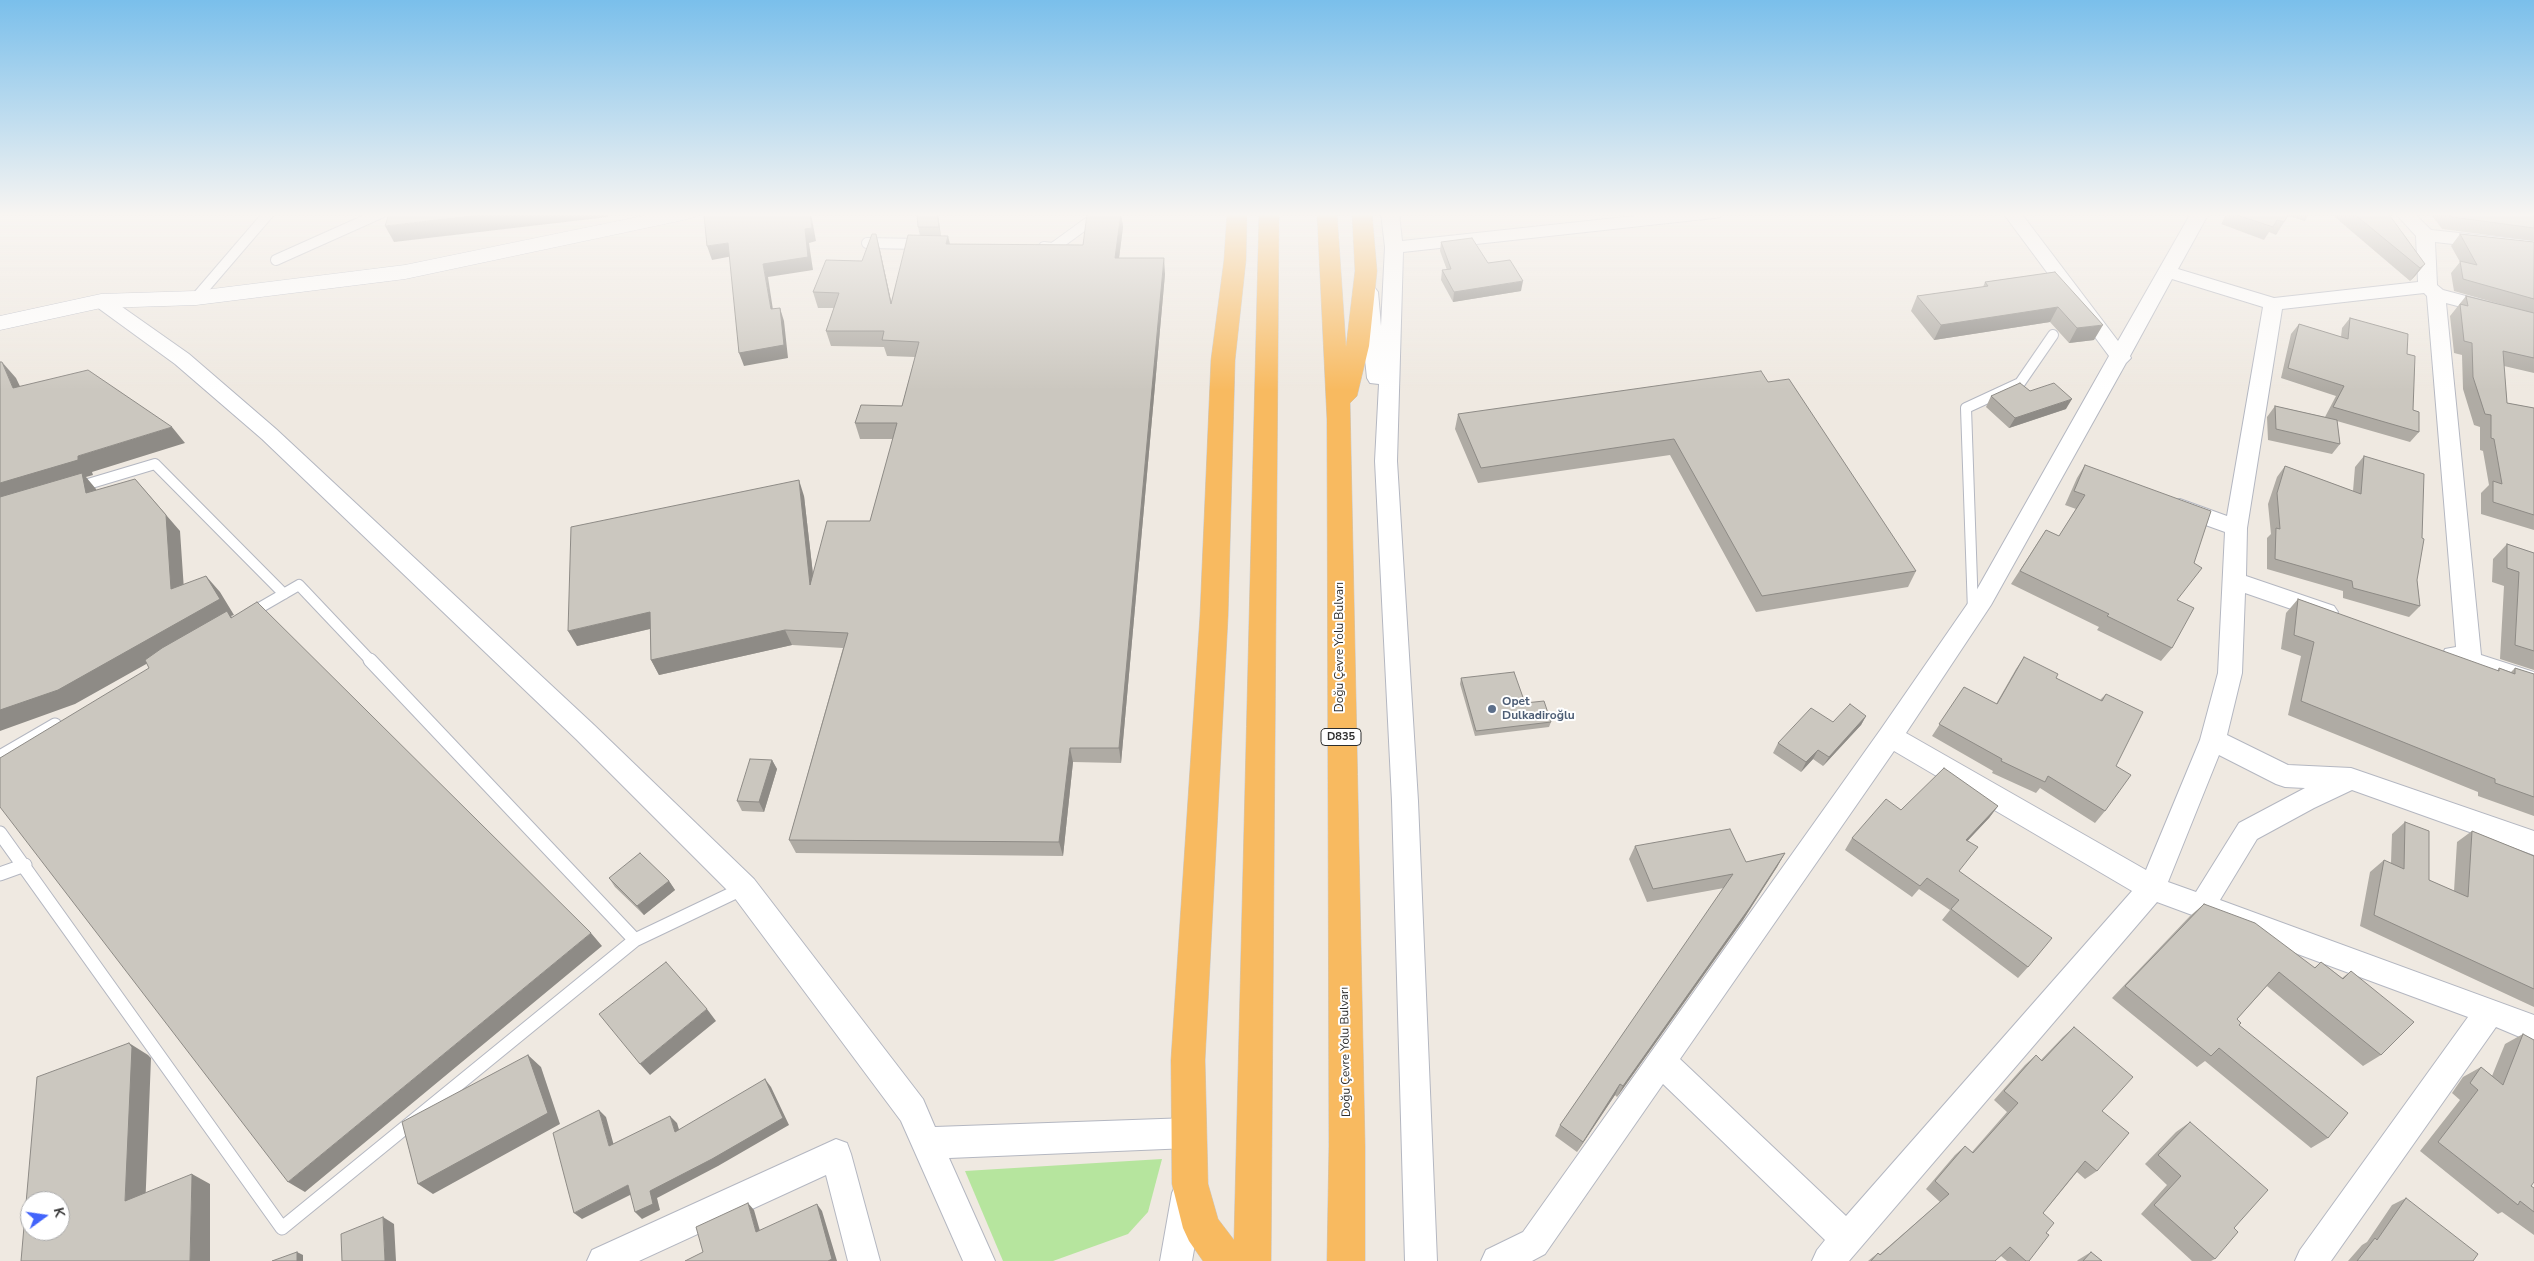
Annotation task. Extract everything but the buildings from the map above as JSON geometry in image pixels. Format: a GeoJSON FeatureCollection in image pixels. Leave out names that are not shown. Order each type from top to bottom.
{"type":"FeatureCollection","features":[{"type":"Feature","properties":{"kind":"highway"},"geometry":{"type":"LineString","coordinates":[[1226,1261],[1202,1228],[1190,1184],[1188,1060],[1214,616],[1223,360],[1233,272]]}},
{"type":"Feature","properties":{"kind":"highway"},"geometry":{"type":"LineString","coordinates":[[1252,1261],[1268,272]]}},
{"type":"Feature","properties":{"kind":"highway","name":"Doğu Çevre Yolu Bulvarı"},"geometry":{"type":"LineString","coordinates":[[1330,272],[1339,419],[1347,1146],[1346,1261]]}},
{"type":"Feature","properties":{"kind":"highway"},"geometry":{"type":"LineString","coordinates":[[1339,419],[1358,346],[1366,272]]}},
{"type":"Feature","properties":{"kind":"main road"},"geometry":{"type":"LineString","coordinates":[[0,323],[101,301],[196,298],[406,272]]}},
{"type":"Feature","properties":{"kind":"street"},"geometry":{"type":"LineString","coordinates":[[1366,272],[1386,462],[1406,801],[1416,1154],[1422,1261]]}},
{"type":"Feature","properties":{"kind":"street"},"geometry":{"type":"LineString","coordinates":[[1386,462],[1393,272]]}},
{"type":"Feature","properties":{"kind":"street"},"geometry":{"type":"LineString","coordinates":[[2056,272],[2121,358]]}},
{"type":"Feature","properties":{"kind":"street"},"geometry":{"type":"LineString","coordinates":[[1497,1261],[1534,1243],[1973,615],[2071,465],[2121,358],[2168,272],[2273,304],[2432,290],[2534,320]]}},
{"type":"Feature","properties":{"kind":"street"},"geometry":{"type":"LineString","coordinates":[[2430,272],[2469,660]]}},
{"type":"Feature","properties":{"kind":"street"},"geometry":{"type":"LineString","coordinates":[[101,301],[182,359],[268,434],[585,732],[744,888],[912,1110],[979,1261]]}},
{"type":"Feature","properties":{"kind":"street"},"geometry":{"type":"LineString","coordinates":[[1661,1061],[1838,1250],[2152,888],[2213,740],[2230,673],[2236,528],[2273,304]]}},
{"type":"Feature","properties":{"kind":"street"},"geometry":{"type":"LineString","coordinates":[[2163,500],[2236,528]]}},
{"type":"Feature","properties":{"kind":"street"},"geometry":{"type":"LineString","coordinates":[[2235,581],[2347,619]]}},
{"type":"Feature","properties":{"kind":"street"},"geometry":{"type":"LineString","coordinates":[[2432,648],[2534,682]]}},
{"type":"Feature","properties":{"kind":"street"},"geometry":{"type":"LineString","coordinates":[[1890,736],[2152,888],[2490,1010],[2534,1029]]}},
{"type":"Feature","properties":{"kind":"street"},"geometry":{"type":"LineString","coordinates":[[2213,740],[2285,776],[2351,779],[2534,843]]}},
{"type":"Feature","properties":{"kind":"street"},"geometry":{"type":"LineString","coordinates":[[2202,906],[2248,831],[2304,800],[2351,779]]}},
{"type":"Feature","properties":{"kind":"street"},"geometry":{"type":"LineString","coordinates":[[2311,1261],[2490,1010]]}},
{"type":"Feature","properties":{"kind":"street"},"geometry":{"type":"LineString","coordinates":[[926,1143],[1189,1133]]}},
{"type":"Feature","properties":{"kind":"street"},"geometry":{"type":"LineString","coordinates":[[603,1261],[836,1154],[864,1261]]}},
{"type":"Feature","properties":{"kind":"street"},"geometry":{"type":"LineString","coordinates":[[1176,1261],[1190,1184]]}},
{"type":"Feature","properties":{"kind":"lane"},"geometry":{"type":"LineString","coordinates":[[196,298],[218,272]]}},
{"type":"Feature","properties":{"kind":"lane"},"geometry":{"type":"LineString","coordinates":[[1973,615],[1966,408],[2020,383],[2053,335]]}},
{"type":"Feature","properties":{"kind":"lane"},"geometry":{"type":"LineString","coordinates":[[64,491],[156,464],[284,594]]}},
{"type":"Feature","properties":{"kind":"lane"},"geometry":{"type":"LineString","coordinates":[[241,619],[299,585],[635,940]]}},
{"type":"Feature","properties":{"kind":"lane"},"geometry":{"type":"LineString","coordinates":[[0,757],[69,717]]}},
{"type":"Feature","properties":{"kind":"lane"},"geometry":{"type":"LineString","coordinates":[[0,833],[25,865],[282,1228],[635,940],[744,888]]}},
{"type":"Feature","properties":{"kind":"lane"},"geometry":{"type":"LineString","coordinates":[[0,874],[25,865]]}},
{"type":"Feature","properties":{"kind":"green space"},"geometry":{"type":"Polygon","coordinates":[[[1162,1159],[1148,1212],[1128,1234],[1053,1261],[1003,1261],[965,1171],[1162,1159]]]}},
{"type":"Feature","properties":{"kind":"place","name":"Opet Dulkadiroğlu"},"geometry":{"type":"Point","coordinates":[1492,709]}}]}
